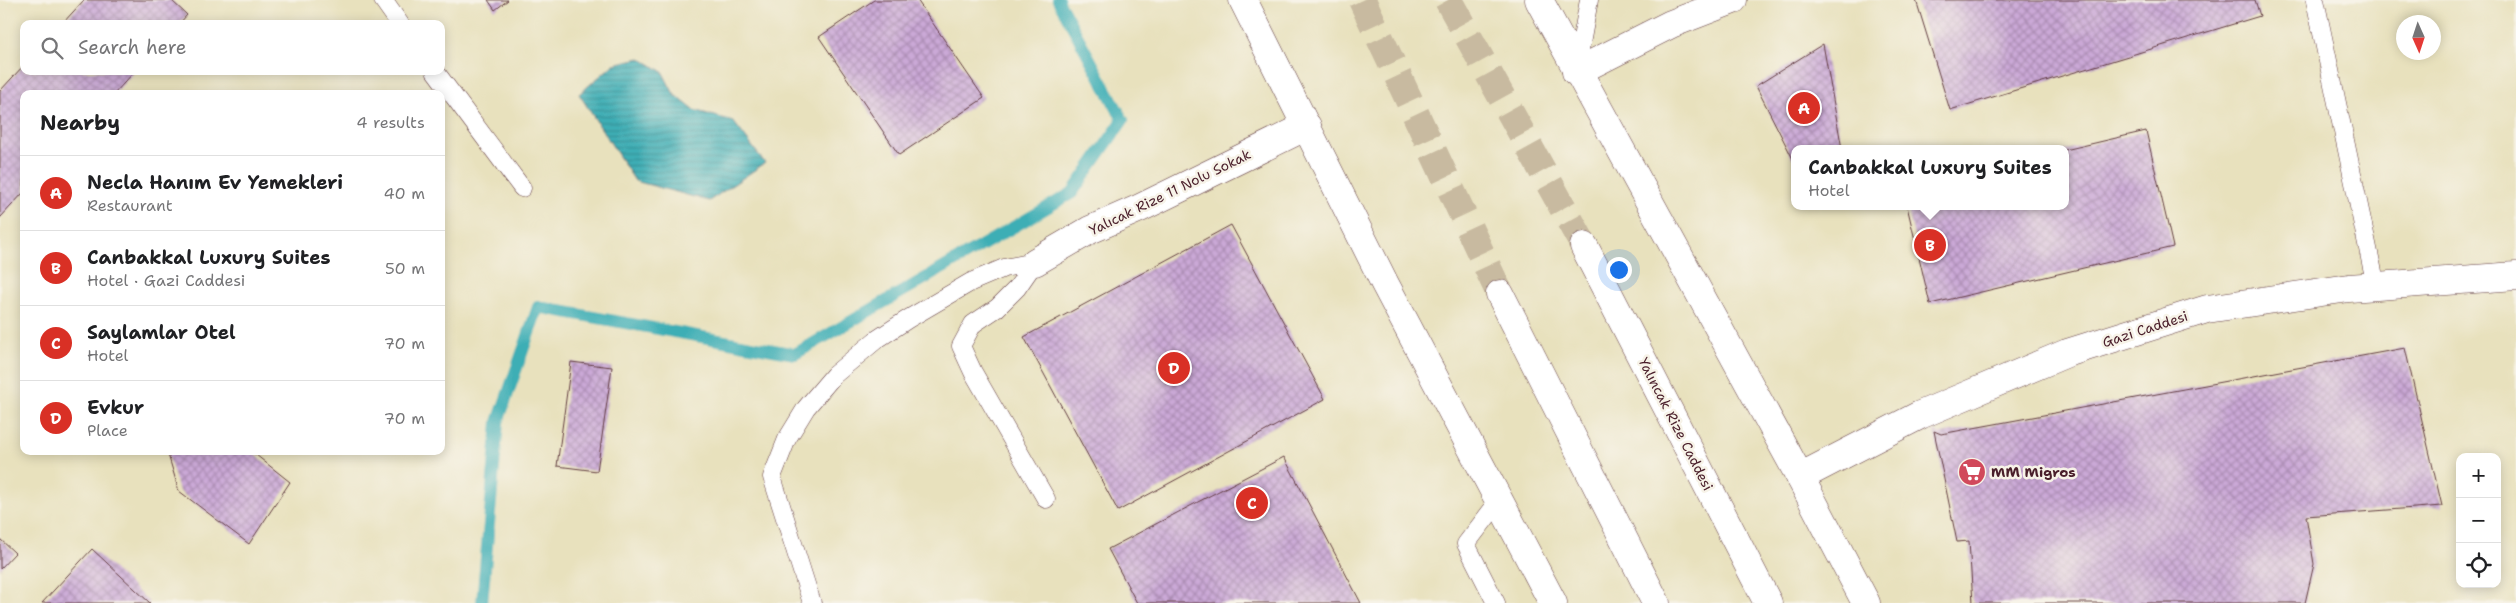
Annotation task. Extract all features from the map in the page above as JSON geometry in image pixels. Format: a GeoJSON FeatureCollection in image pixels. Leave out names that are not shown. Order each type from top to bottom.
{"type":"FeatureCollection","features":[{"type":"Feature","properties":{"kind":"main road"},"geometry":{"type":"LineString","coordinates":[[1243,0],[1385,284],[1498,502],[1553,603]]}},
{"type":"Feature","properties":{"kind":"main road"},"geometry":{"type":"LineString","coordinates":[[1538,0],[1800,477],[1866,603]]}},
{"type":"Feature","properties":{"kind":"main road"},"geometry":{"type":"LineString","coordinates":[[1576,72],[1671,24],[1733,0]]}},
{"type":"Feature","properties":{"kind":"main road","name":"Yalıcak Rize 11 Nolu Sokak"},"geometry":{"type":"LineString","coordinates":[[1035,262],[1090,230],[1140,208],[1307,126]]}},
{"type":"Feature","properties":{"kind":"main road","name":"Yalıncak Rize Caddesi"},"geometry":{"type":"LineString","coordinates":[[1584,246],[1768,603]]}},
{"type":"Feature","properties":{"kind":"main road","name":"Gazi Caddesi"},"geometry":{"type":"LineString","coordinates":[[1800,477],[1920,415],[2067,353],[2207,309],[2349,288],[2516,276]]}},
{"type":"Feature","properties":{"kind":"main road"},"geometry":{"type":"LineString","coordinates":[[1500,294],[1656,603]]}},
{"type":"Feature","properties":{"kind":"lane"},"geometry":{"type":"LineString","coordinates":[[383,0],[397,20]]}},
{"type":"Feature","properties":{"kind":"lane"},"geometry":{"type":"LineString","coordinates":[[1576,72],[1589,0]]}},
{"type":"Feature","properties":{"kind":"lane"},"geometry":{"type":"LineString","coordinates":[[2314,0],[2376,286]]}},
{"type":"Feature","properties":{"kind":"lane"},"geometry":{"type":"LineString","coordinates":[[438,75],[522,188]]}},
{"type":"Feature","properties":{"kind":"lane"},"geometry":{"type":"LineString","coordinates":[[1035,262],[1018,288],[973,324],[961,346],[973,372],[1046,499]]}},
{"type":"Feature","properties":{"kind":"lane"},"geometry":{"type":"LineString","coordinates":[[812,603],[772,477],[787,439],[806,408],[834,376],[876,340],[908,319],[971,282],[1004,268],[1035,262]]}},
{"type":"Feature","properties":{"kind":"lane"},"geometry":{"type":"LineString","coordinates":[[1496,603],[1466,544],[1498,502]]}},
{"type":"Feature","properties":{"kind":"water"},"geometry":{"type":"Polygon","coordinates":[[[640,58],[662,71],[674,94],[694,110],[733,121],[765,163],[709,201],[635,181],[579,94],[614,64],[640,58]]]}},
{"type":"Feature","properties":{"kind":"building"},"geometry":{"type":"Polygon","coordinates":[[[84,0],[171,0],[187,15],[183,20],[66,20],[84,0]]]}},
{"type":"Feature","properties":{"kind":"building"},"geometry":{"type":"Polygon","coordinates":[[[488,0],[508,0],[495,10],[488,0]]]}},
{"type":"Feature","properties":{"kind":"building"},"geometry":{"type":"Polygon","coordinates":[[[874,0],[917,0],[984,98],[899,155],[819,37],[874,0]]]}},
{"type":"Feature","properties":{"kind":"building"},"geometry":{"type":"Polygon","coordinates":[[[1916,0],[2255,0],[2260,16],[1950,110],[1916,0]]]}},
{"type":"Feature","properties":{"kind":"building"},"geometry":{"type":"Polygon","coordinates":[[[1823,44],[1841,145],[1791,145],[1791,155],[1756,86],[1823,44]]]}},
{"type":"Feature","properties":{"kind":"building"},"geometry":{"type":"Polygon","coordinates":[[[20,69],[20,75],[131,75],[118,90],[20,90],[20,196],[0,218],[0,91],[20,69]]]}},
{"type":"Feature","properties":{"kind":"building"},"geometry":{"type":"Polygon","coordinates":[[[2146,131],[2173,247],[1930,304],[1908,210],[2069,210],[2069,149],[2146,131]]]}},
{"type":"Feature","properties":{"kind":"building"},"geometry":{"type":"Polygon","coordinates":[[[1231,225],[1325,399],[1118,511],[1024,337],[1231,225]]]}},
{"type":"Feature","properties":{"kind":"building"},"geometry":{"type":"Polygon","coordinates":[[[2405,348],[2442,506],[2306,516],[2314,564],[2305,603],[1973,603],[1969,541],[1957,542],[1934,431],[1941,434],[2405,348]]]}},
{"type":"Feature","properties":{"kind":"building"},"geometry":{"type":"Polygon","coordinates":[[[571,362],[612,367],[597,471],[557,466],[571,362]]]}},
{"type":"Feature","properties":{"kind":"building"},"geometry":{"type":"Polygon","coordinates":[[[168,455],[256,455],[290,482],[249,544],[179,491],[168,455]]]}},
{"type":"Feature","properties":{"kind":"building"},"geometry":{"type":"Polygon","coordinates":[[[1284,457],[1361,603],[1137,603],[1108,549],[1284,457]]]}},
{"type":"Feature","properties":{"kind":"building"},"geometry":{"type":"Polygon","coordinates":[[[0,539],[15,553],[0,569],[0,539]]]}},
{"type":"Feature","properties":{"kind":"building"},"geometry":{"type":"Polygon","coordinates":[[[92,549],[150,603],[42,603],[92,549]]]}},
{"type":"Feature","properties":{"kind":"waterway"},"geometry":{"type":"LineString","coordinates":[[482,603],[498,422],[538,307],[795,354],[1072,193],[1123,120],[1058,0]]}},
{"type":"Feature","properties":{"kind":"tunnel"},"geometry":{"type":"LineString","coordinates":[[1362,0],[1500,294]]}},
{"type":"Feature","properties":{"kind":"tunnel"},"geometry":{"type":"LineString","coordinates":[[1448,0],[1584,246]]}},
{"type":"Feature","properties":{"kind":"place","name":"Necla Hanım Ev Yemekleri"},"geometry":{"type":"Point","coordinates":[1804,108]}},
{"type":"Feature","properties":{"kind":"place","name":"Canbakkal Luxury Suites"},"geometry":{"type":"Point","coordinates":[1930,245]}},
{"type":"Feature","properties":{"kind":"place","name":"Evkur"},"geometry":{"type":"Point","coordinates":[1174,368]}},
{"type":"Feature","properties":{"kind":"place","name":"MM Migros"},"geometry":{"type":"Point","coordinates":[1972,472]}},
{"type":"Feature","properties":{"kind":"place","name":"Saylamlar Otel"},"geometry":{"type":"Point","coordinates":[1252,503]}}]}
